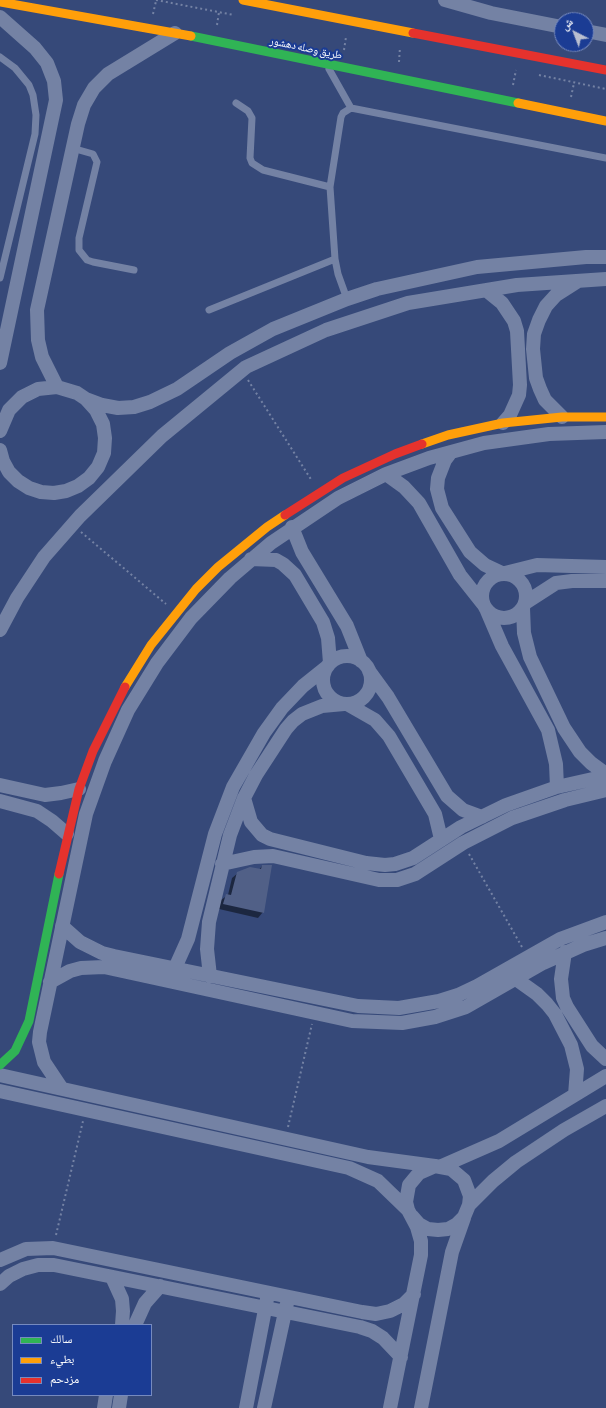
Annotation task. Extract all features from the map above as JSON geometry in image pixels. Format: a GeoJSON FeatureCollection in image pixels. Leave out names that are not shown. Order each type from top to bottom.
{"type":"FeatureCollection","features":[{"type":"Feature","properties":{"kind":"street"},"geometry":{"type":"LineString","coordinates":[[243,0],[606,70]]}},
{"type":"Feature","properties":{"kind":"street"},"geometry":{"type":"LineString","coordinates":[[444,0],[491,13],[554,25]]}},
{"type":"Feature","properties":{"kind":"street","name":"طريق وصله دهشور"},"geometry":{"type":"LineString","coordinates":[[0,2],[175,33],[606,121]]}},
{"type":"Feature","properties":{"kind":"street"},"geometry":{"type":"LineString","coordinates":[[0,17],[35,48],[47,63],[54,81],[56,100],[0,363]]}},
{"type":"Feature","properties":{"kind":"street"},"geometry":{"type":"LineString","coordinates":[[57,387],[42,356],[38,340],[37,310],[72,148],[84,105],[94,88],[108,74],[175,33]]}},
{"type":"Feature","properties":{"kind":"street"},"geometry":{"type":"LineString","coordinates":[[594,33],[606,35]]}},
{"type":"Feature","properties":{"kind":"street"},"geometry":{"type":"LineString","coordinates":[[0,428],[9,410],[22,397],[38,389],[57,387],[77,393],[86,399],[102,405],[118,408],[134,407],[150,402],[177,389],[251,340],[295,319],[347,299],[408,281],[477,267],[579,257],[606,257]]}},
{"type":"Feature","properties":{"kind":"street"},"geometry":{"type":"LineString","coordinates":[[562,417],[553,409],[540,389],[536,378],[533,349],[534,334],[546,306],[556,295],[568,286],[582,279]]}},
{"type":"Feature","properties":{"kind":"street"},"geometry":{"type":"LineString","coordinates":[[0,630],[32,575],[58,540],[104,492],[162,436],[242,370],[299,341],[367,315],[408,303],[517,285],[582,279],[606,279]]}},
{"type":"Feature","properties":{"kind":"street"},"geometry":{"type":"LineString","coordinates":[[486,290],[502,303],[514,321],[517,331],[520,385],[519,395],[510,415],[503,423]]}},
{"type":"Feature","properties":{"kind":"street"},"geometry":{"type":"LineString","coordinates":[[0,450],[6,466],[18,481],[29,488],[41,492],[54,493],[66,491],[78,486],[90,478],[98,467],[104,453],[105,438],[100,417],[86,399]]}},
{"type":"Feature","properties":{"kind":"street"},"geometry":{"type":"LineString","coordinates":[[0,1065],[15,1051],[21,1041],[29,1021],[66,834],[79,789],[93,751],[113,708],[151,645],[176,613],[213,572],[242,546],[267,527],[319,492],[369,465],[415,446],[448,435],[503,423],[562,417],[606,417]]}},
{"type":"Feature","properties":{"kind":"street"},"geometry":{"type":"LineString","coordinates":[[62,1089],[44,1062],[39,1042],[50,982],[88,807],[104,761],[128,710],[157,663],[187,624],[210,598],[251,559],[292,527],[338,498],[386,474],[451,452],[516,438],[562,433],[606,432]]}},
{"type":"Feature","properties":{"kind":"street"},"geometry":{"type":"LineString","coordinates":[[451,452],[445,460],[438,478],[437,489],[442,508],[470,552],[485,565],[504,573],[511,574],[522,582],[526,593],[524,606],[524,633],[530,657],[564,728],[580,752],[606,775]]}},
{"type":"Feature","properties":{"kind":"street"},"geometry":{"type":"LineString","coordinates":[[386,474],[404,487],[420,504],[460,575],[485,607],[496,617],[503,618],[515,615],[524,606],[556,583],[572,581],[606,581]]}},
{"type":"Feature","properties":{"kind":"street"},"geometry":{"type":"LineString","coordinates":[[90,478],[104,492]]}},
{"type":"Feature","properties":{"kind":"street"},"geometry":{"type":"LineString","coordinates":[[210,976],[207,935],[222,864],[230,835],[244,798],[256,775],[286,729],[293,721],[302,714],[322,706],[355,703],[367,693],[371,678],[347,626],[302,552],[292,527]]}},
{"type":"Feature","properties":{"kind":"street"},"geometry":{"type":"LineString","coordinates":[[251,559],[276,560],[287,566],[295,575],[323,622],[328,638],[329,665],[324,672],[324,686],[331,698],[346,704],[375,720],[389,736],[435,814],[441,839]]}},
{"type":"Feature","properties":{"kind":"street"},"geometry":{"type":"LineString","coordinates":[[557,787],[556,764],[548,730],[502,646],[481,598],[484,585],[492,576],[526,567],[542,565],[606,567]]}},
{"type":"Feature","properties":{"kind":"street"},"geometry":{"type":"LineString","coordinates":[[175,968],[188,939],[215,834],[233,787],[264,733],[282,708],[303,686],[337,658],[345,656],[354,657],[365,666],[388,697],[447,796],[463,810],[482,817]]}},
{"type":"Feature","properties":{"kind":"street"},"geometry":{"type":"LineString","coordinates":[[244,798],[251,822],[256,829],[270,839],[375,865],[395,864],[404,861],[441,839],[506,805],[557,787],[606,775]]}},
{"type":"Feature","properties":{"kind":"street"},"geometry":{"type":"LineString","coordinates":[[0,785],[45,795],[61,794],[79,789]]}},
{"type":"Feature","properties":{"kind":"street"},"geometry":{"type":"LineString","coordinates":[[222,864],[254,857],[273,856],[379,880],[398,880],[415,874],[463,843],[506,821],[538,808],[606,790]]}},
{"type":"Feature","properties":{"kind":"street"},"geometry":{"type":"LineString","coordinates":[[0,801],[37,811],[52,821],[66,834]]}},
{"type":"Feature","properties":{"kind":"street"},"geometry":{"type":"LineString","coordinates":[[62,926],[80,942],[102,953],[358,1006],[399,1008],[439,1001],[458,995],[560,940],[606,922]]}},
{"type":"Feature","properties":{"kind":"street"},"geometry":{"type":"LineString","coordinates":[[50,982],[76,969],[93,966],[104,967],[314,1013],[368,1023],[391,1024],[418,1021],[466,1007],[566,952],[606,938]]}},
{"type":"Feature","properties":{"kind":"street"},"geometry":{"type":"LineString","coordinates":[[566,952],[561,979],[563,998],[567,1007],[592,1046],[606,1059]]}},
{"type":"Feature","properties":{"kind":"street"},"geometry":{"type":"LineString","coordinates":[[516,979],[527,986],[555,1014],[571,1045],[577,1069],[575,1095]]}},
{"type":"Feature","properties":{"kind":"street"},"geometry":{"type":"LineString","coordinates":[[0,1074],[368,1157],[438,1166],[450,1169],[464,1180],[470,1196],[467,1211],[452,1252],[423,1406]]}},
{"type":"Feature","properties":{"kind":"street"},"geometry":{"type":"LineString","coordinates":[[390,1408],[421,1255],[420,1241],[410,1213],[407,1193],[409,1185],[419,1173],[499,1141],[606,1076]]}},
{"type":"Feature","properties":{"kind":"street"},"geometry":{"type":"LineString","coordinates":[[0,1091],[349,1168],[378,1181],[419,1224],[438,1230],[448,1229],[457,1224],[493,1181],[516,1162],[564,1130],[606,1106]]}},
{"type":"Feature","properties":{"kind":"street"},"geometry":{"type":"LineString","coordinates":[[0,1260],[26,1249],[53,1248],[376,1314],[390,1311],[404,1304],[414,1294]]}},
{"type":"Feature","properties":{"kind":"street"},"geometry":{"type":"LineString","coordinates":[[26,1249],[30,1266]]}},
{"type":"Feature","properties":{"kind":"street"},"geometry":{"type":"LineString","coordinates":[[0,1284],[9,1276],[30,1266],[54,1265],[372,1331],[383,1338],[401,1357]]}},
{"type":"Feature","properties":{"kind":"street"},"geometry":{"type":"LineString","coordinates":[[112,1277],[122,1299],[122,1324]]}},
{"type":"Feature","properties":{"kind":"street"},"geometry":{"type":"LineString","coordinates":[[135,1324],[144,1303],[160,1286]]}},
{"type":"Feature","properties":{"kind":"street"},"geometry":{"type":"LineString","coordinates":[[246,1408],[269,1293]]}},
{"type":"Feature","properties":{"kind":"street"},"geometry":{"type":"LineString","coordinates":[[264,1408],[288,1297]]}},
{"type":"Feature","properties":{"kind":"street"},"geometry":{"type":"LineString","coordinates":[[104,1408],[106,1396]]}},
{"type":"Feature","properties":{"kind":"street"},"geometry":{"type":"LineString","coordinates":[[119,1408],[121,1396]]}},
{"type":"Feature","properties":{"kind":"lane"},"geometry":{"type":"LineString","coordinates":[[0,67],[3,59],[29,85],[35,106],[36,124],[0,278]]}},
{"type":"Feature","properties":{"kind":"lane"},"geometry":{"type":"LineString","coordinates":[[326,64],[351,108]]}},
{"type":"Feature","properties":{"kind":"lane"},"geometry":{"type":"LineString","coordinates":[[236,103],[248,111],[252,118],[250,158],[252,164],[264,170],[330,187]]}},
{"type":"Feature","properties":{"kind":"lane"},"geometry":{"type":"LineString","coordinates":[[347,299],[338,274],[335,259],[330,187],[341,117],[343,113],[351,108],[606,158]]}},
{"type":"Feature","properties":{"kind":"lane"},"geometry":{"type":"LineString","coordinates":[[72,148],[93,154],[97,162],[79,238],[79,250],[87,260],[134,270]]}},
{"type":"Feature","properties":{"kind":"lane"},"geometry":{"type":"LineString","coordinates":[[209,310],[335,259]]}},
{"type":"Feature","properties":{"kind":"path"},"geometry":{"type":"LineString","coordinates":[[153,15],[156,0]]}},
{"type":"Feature","properties":{"kind":"path"},"geometry":{"type":"LineString","coordinates":[[216,28],[219,12]]}},
{"type":"Feature","properties":{"kind":"path"},"geometry":{"type":"LineString","coordinates":[[344,52],[346,36]]}},
{"type":"Feature","properties":{"kind":"path"},"geometry":{"type":"LineString","coordinates":[[399,62],[400,46]]}},
{"type":"Feature","properties":{"kind":"path"},"geometry":{"type":"LineString","coordinates":[[513,85],[516,70]]}},
{"type":"Feature","properties":{"kind":"path"},"geometry":{"type":"LineString","coordinates":[[571,97],[574,82]]}},
{"type":"Feature","properties":{"kind":"path"},"geometry":{"type":"LineString","coordinates":[[242,370],[319,492]]}},
{"type":"Feature","properties":{"kind":"path"},"geometry":{"type":"LineString","coordinates":[[73,524],[176,613]]}},
{"type":"Feature","properties":{"kind":"path"},"geometry":{"type":"LineString","coordinates":[[463,843],[527,957]]}},
{"type":"Feature","properties":{"kind":"path"},"geometry":{"type":"LineString","coordinates":[[286,1138],[314,1013]]}},
{"type":"Feature","properties":{"kind":"path"},"geometry":{"type":"LineString","coordinates":[[53,1248],[86,1110]]}},
{"type":"Feature","properties":{"kind":"building"},"geometry":{"type":"Polygon","coordinates":[[[262,865],[272,865],[264,913],[223,904],[226,894],[231,895],[237,872],[250,867],[261,869],[262,865]]]}},
{"type":"Feature","properties":{"kind":"traffic: fast"},"geometry":{"type":"LineString","coordinates":[[191,36],[518,103]]}},
{"type":"Feature","properties":{"kind":"traffic: fast"},"geometry":{"type":"LineString","coordinates":[[0,1065],[15,1051],[29,1021],[59,874]]}},
{"type":"Feature","properties":{"kind":"traffic: slow"},"geometry":{"type":"LineString","coordinates":[[243,0],[413,33]]}},
{"type":"Feature","properties":{"kind":"traffic: slow"},"geometry":{"type":"LineString","coordinates":[[0,2],[191,36]]}},
{"type":"Feature","properties":{"kind":"traffic: slow"},"geometry":{"type":"LineString","coordinates":[[518,103],[606,121]]}},
{"type":"Feature","properties":{"kind":"traffic: slow"},"geometry":{"type":"LineString","coordinates":[[422,444],[448,435],[503,423],[562,417],[606,417]]}},
{"type":"Feature","properties":{"kind":"traffic: slow"},"geometry":{"type":"LineString","coordinates":[[125,687],[151,645],[196,589],[218,567],[267,527],[285,515]]}},
{"type":"Feature","properties":{"kind":"traffic: jam"},"geometry":{"type":"LineString","coordinates":[[413,33],[606,70]]}},
{"type":"Feature","properties":{"kind":"traffic: jam"},"geometry":{"type":"LineString","coordinates":[[285,515],[343,478],[395,454],[422,444]]}},
{"type":"Feature","properties":{"kind":"traffic: jam"},"geometry":{"type":"LineString","coordinates":[[59,874],[79,789],[93,751],[125,687]]}}]}
